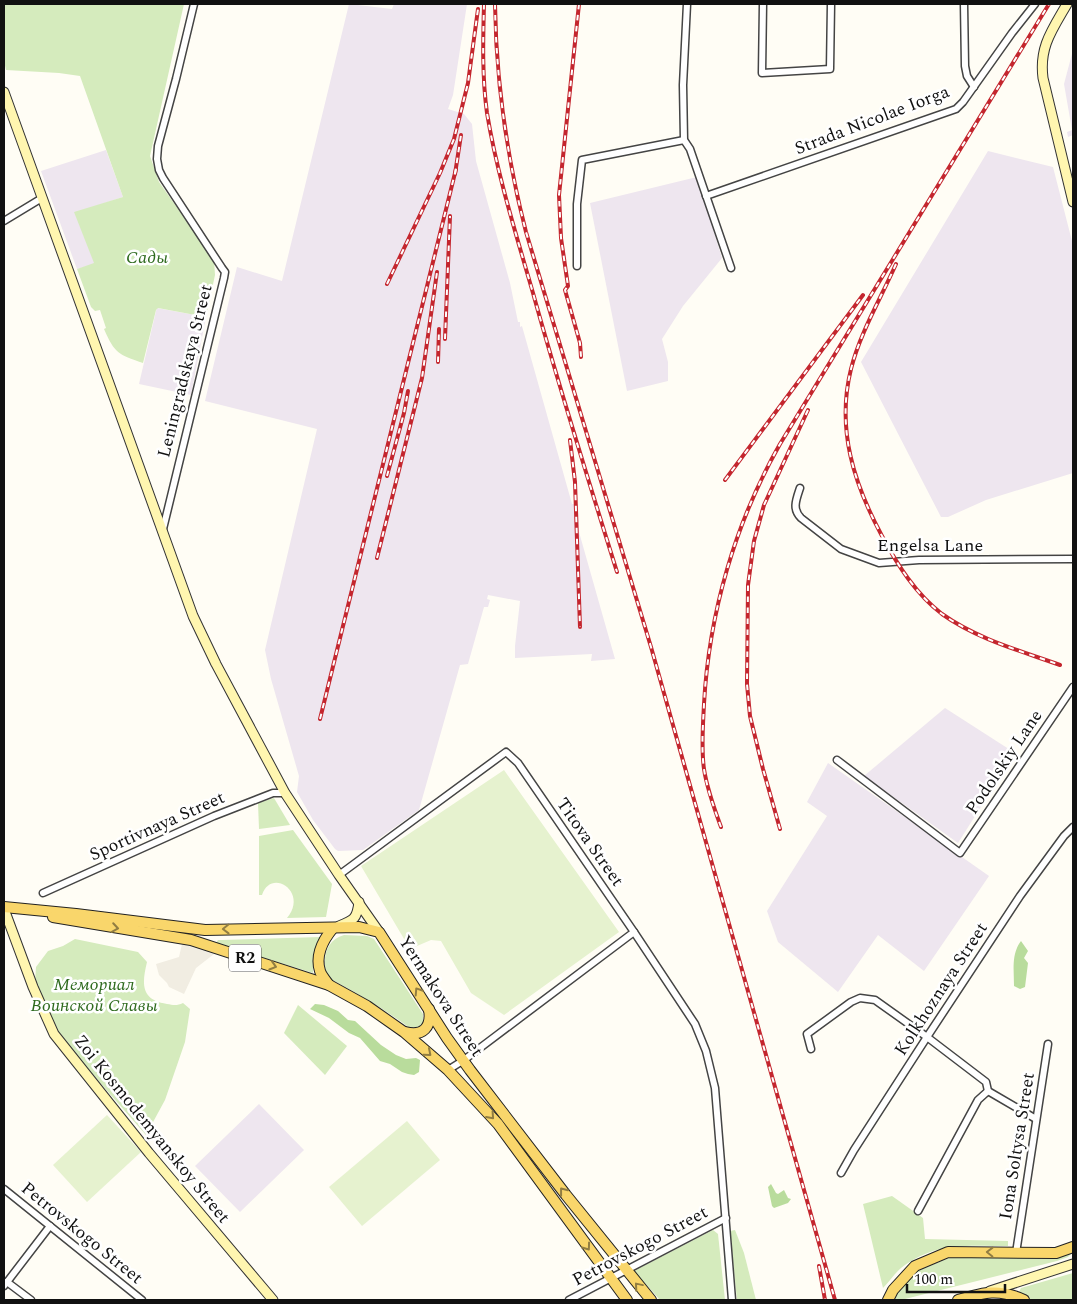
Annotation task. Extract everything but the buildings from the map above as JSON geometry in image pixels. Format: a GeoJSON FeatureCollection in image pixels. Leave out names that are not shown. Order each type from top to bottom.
{"type":"FeatureCollection","features":[{"type":"Feature","properties":{"kind":"main road","name":"Yermakova Street"},"geometry":{"type":"LineString","coordinates":[[4,908],[34,909],[205,930],[359,927],[379,932],[428,1005],[447,1038],[626,1271],[651,1300]]}},
{"type":"Feature","properties":{"kind":"main road","name":"Yermakova Street"},"geometry":{"type":"LineString","coordinates":[[16,909],[96,925],[191,940],[329,985],[367,1006],[404,1032],[448,1070],[498,1124],[610,1279]]}},
{"type":"Feature","properties":{"kind":"main road"},"geometry":{"type":"LineString","coordinates":[[329,985],[320,972],[319,958],[321,946],[333,928]]}},
{"type":"Feature","properties":{"kind":"main road"},"geometry":{"type":"LineString","coordinates":[[404,1032],[421,1033],[426,1028],[430,1019],[428,1005]]}},
{"type":"Feature","properties":{"kind":"main road"},"geometry":{"type":"LineString","coordinates":[[888,1300],[892,1290],[915,1266],[948,1252],[1056,1253],[1073,1247]]}},
{"type":"Feature","properties":{"kind":"main road","name":"R2"},"geometry":{"type":"LineString","coordinates":[[610,1279],[627,1300]]}},
{"type":"Feature","properties":{"kind":"main road"},"geometry":{"type":"LineString","coordinates":[[958,1300],[987,1292],[1008,1294],[1024,1300]]}},
{"type":"Feature","properties":{"kind":"street","name":"Leningradskaya Street"},"geometry":{"type":"LineString","coordinates":[[163,529],[225,272],[159,170],[157,159],[158,146],[194,4]]}},
{"type":"Feature","properties":{"kind":"street"},"geometry":{"type":"LineString","coordinates":[[686,4],[683,85],[684,140],[690,149],[731,268]]}},
{"type":"Feature","properties":{"kind":"street"},"geometry":{"type":"LineString","coordinates":[[763,4],[762,72],[830,70],[831,4]]}},
{"type":"Feature","properties":{"kind":"street"},"geometry":{"type":"LineString","coordinates":[[964,4],[965,66],[967,76],[974,86]]}},
{"type":"Feature","properties":{"kind":"street","name":"Strada Nicolae Iorga"},"geometry":{"type":"LineString","coordinates":[[706,196],[956,109],[1035,4]]}},
{"type":"Feature","properties":{"kind":"street"},"geometry":{"type":"LineString","coordinates":[[1067,4],[1048,38],[1042,59],[1043,78],[1073,202]]}},
{"type":"Feature","properties":{"kind":"street","name":"Leningradskaya Street"},"geometry":{"type":"LineString","coordinates":[[4,92],[193,616],[284,793],[379,932]]}},
{"type":"Feature","properties":{"kind":"street"},"geometry":{"type":"LineString","coordinates":[[577,266],[577,204],[582,160],[684,140]]}},
{"type":"Feature","properties":{"kind":"street"},"geometry":{"type":"LineString","coordinates":[[4,221],[42,198]]}},
{"type":"Feature","properties":{"kind":"street","name":"Engelsa Lane"},"geometry":{"type":"LineString","coordinates":[[800,488],[795,508],[796,513],[841,549],[872,561],[887,563],[919,560],[1073,559]]}},
{"type":"Feature","properties":{"kind":"street","name":"Podolskiy Lane"},"geometry":{"type":"LineString","coordinates":[[837,760],[960,853],[1073,687]]}},
{"type":"Feature","properties":{"kind":"street","name":"Titova Street"},"geometry":{"type":"LineString","coordinates":[[339,875],[506,752],[518,763],[634,932]]}},
{"type":"Feature","properties":{"kind":"street","name":"Sportivnaya Street"},"geometry":{"type":"LineString","coordinates":[[44,893],[230,809],[273,793],[284,793]]}},
{"type":"Feature","properties":{"kind":"street","name":"Kolkhoznaya Street"},"geometry":{"type":"LineString","coordinates":[[841,1173],[927,1037],[1020,896],[1064,836],[1073,827]]}},
{"type":"Feature","properties":{"kind":"street"},"geometry":{"type":"LineString","coordinates":[[333,928],[352,921],[358,914],[360,902]]}},
{"type":"Feature","properties":{"kind":"street","name":"Zoi Kosmodemyanskoy Street"},"geometry":{"type":"LineString","coordinates":[[4,908],[33,987],[54,1034],[136,1137],[273,1300]]}},
{"type":"Feature","properties":{"kind":"street"},"geometry":{"type":"LineString","coordinates":[[448,1070],[464,1060],[634,932],[695,1024],[706,1051],[715,1088],[732,1300]]}},
{"type":"Feature","properties":{"kind":"street"},"geometry":{"type":"LineString","coordinates":[[811,1049],[807,1034],[851,1002],[860,998],[875,1000],[986,1082],[988,1091],[1036,1119]]}},
{"type":"Feature","properties":{"kind":"street","name":"Iona Soltysa Street"},"geometry":{"type":"LineString","coordinates":[[1016,1253],[1048,1044]]}},
{"type":"Feature","properties":{"kind":"street"},"geometry":{"type":"LineString","coordinates":[[918,1211],[978,1100],[988,1091]]}},
{"type":"Feature","properties":{"kind":"street","name":"Petrovskogo Street"},"geometry":{"type":"LineString","coordinates":[[4,1189],[142,1300]]}},
{"type":"Feature","properties":{"kind":"street","name":"Petrovskogo Street"},"geometry":{"type":"LineString","coordinates":[[569,1300],[726,1218]]}},
{"type":"Feature","properties":{"kind":"street"},"geometry":{"type":"LineString","coordinates":[[31,1300],[5,1284],[50,1226]]}},
{"type":"Feature","properties":{"kind":"street"},"geometry":{"type":"LineString","coordinates":[[987,1292],[1073,1264]]}},
{"type":"Feature","properties":{"kind":"shaded area"},"geometry":{"type":"Polygon","coordinates":[[[349,4],[392,9],[394,4],[467,4],[453,95],[448,109],[464,114],[472,124],[476,161],[510,283],[518,322],[520,322],[520,327],[522,326],[572,504],[578,504],[579,532],[615,659],[591,661],[592,654],[515,658],[520,601],[488,595],[487,599],[490,600],[488,607],[484,607],[468,664],[460,665],[419,810],[363,850],[338,851],[313,820],[297,792],[299,776],[271,679],[265,650],[317,429],[205,401],[237,267],[282,281],[349,4]]]}},
{"type":"Feature","properties":{"kind":"shaded area"},"geometry":{"type":"Polygon","coordinates":[[[1073,50],[1073,135],[1068,137],[1067,132],[1072,130],[1064,84],[1073,50]]]}},
{"type":"Feature","properties":{"kind":"shaded area"},"geometry":{"type":"Polygon","coordinates":[[[106,150],[123,197],[75,213],[95,264],[77,269],[41,171],[106,150]]]}},
{"type":"Feature","properties":{"kind":"shaded area"},"geometry":{"type":"Polygon","coordinates":[[[988,151],[1053,167],[1073,245],[1073,473],[986,500],[948,517],[941,517],[861,362],[988,151]]]}},
{"type":"Feature","properties":{"kind":"shaded area"},"geometry":{"type":"Polygon","coordinates":[[[697,177],[722,258],[683,306],[662,339],[668,362],[668,381],[627,391],[590,203],[697,177]]]}},
{"type":"Feature","properties":{"kind":"shaded area"},"geometry":{"type":"Polygon","coordinates":[[[157,308],[206,317],[191,395],[139,384],[157,308]]]}},
{"type":"Feature","properties":{"kind":"shaded area"},"geometry":{"type":"Polygon","coordinates":[[[945,708],[1015,753],[958,843],[864,776],[945,708]]]}},
{"type":"Feature","properties":{"kind":"shaded area"},"geometry":{"type":"Polygon","coordinates":[[[828,763],[989,876],[924,971],[878,935],[838,992],[778,942],[767,911],[827,816],[807,802],[828,763]]]}},
{"type":"Feature","properties":{"kind":"shaded area"},"geometry":{"type":"Polygon","coordinates":[[[182,944],[214,954],[196,968],[184,994],[169,987],[159,975],[156,964],[179,957],[182,944]]]}},
{"type":"Feature","properties":{"kind":"shaded area"},"geometry":{"type":"Polygon","coordinates":[[[259,1104],[304,1150],[240,1212],[195,1166],[259,1104]]]}},
{"type":"Feature","properties":{"kind":"green space","name":"Сады"},"geometry":{"type":"Polygon","coordinates":[[[4,4],[184,4],[150,156],[159,182],[214,260],[215,275],[206,317],[158,308],[156,310],[143,363],[123,355],[111,344],[104,329],[106,328],[100,310],[95,311],[91,307],[77,269],[94,263],[74,212],[123,197],[80,76],[6,70],[4,61],[4,4]]]}},
{"type":"Feature","properties":{"kind":"green space"},"geometry":{"type":"Polygon","coordinates":[[[504,770],[619,932],[504,1015],[471,993],[441,941],[431,940],[410,949],[361,866],[504,770]]]}},
{"type":"Feature","properties":{"kind":"green space"},"geometry":{"type":"Polygon","coordinates":[[[274,798],[290,825],[259,829],[258,803],[274,798]]]}},
{"type":"Feature","properties":{"kind":"green space"},"geometry":{"type":"Polygon","coordinates":[[[293,830],[332,884],[326,917],[287,918],[293,908],[294,900],[291,892],[280,883],[273,883],[267,887],[262,895],[259,895],[259,836],[293,830]]]}},
{"type":"Feature","properties":{"kind":"green space"},"geometry":{"type":"Polygon","coordinates":[[[344,935],[367,936],[374,939],[423,1014],[423,1023],[411,1029],[350,989],[328,978],[325,965],[326,952],[332,941],[344,935]]]}},
{"type":"Feature","properties":{"kind":"green space"},"geometry":{"type":"Polygon","coordinates":[[[320,937],[321,939],[315,951],[313,973],[216,943],[218,940],[320,937]]]}},
{"type":"Feature","properties":{"kind":"green space","name":"Мемориал Воинской Славы"},"geometry":{"type":"Polygon","coordinates":[[[75,939],[138,952],[147,962],[144,983],[147,994],[158,1002],[175,1005],[183,1003],[190,1009],[185,1042],[165,1100],[146,1135],[57,1034],[35,982],[36,967],[48,951],[63,946],[75,939]]]}},
{"type":"Feature","properties":{"kind":"green space"},"geometry":{"type":"Polygon","coordinates":[[[1021,941],[1028,951],[1024,958],[1028,963],[1025,987],[1020,989],[1014,986],[1014,957],[1021,941]]]}},
{"type":"Feature","properties":{"kind":"green space"},"geometry":{"type":"Polygon","coordinates":[[[315,1004],[324,1005],[338,1011],[348,1020],[355,1021],[381,1045],[396,1055],[406,1059],[416,1058],[420,1060],[419,1072],[414,1075],[408,1074],[380,1061],[360,1038],[349,1033],[329,1018],[310,1009],[315,1004]]]}},
{"type":"Feature","properties":{"kind":"green space"},"geometry":{"type":"Polygon","coordinates":[[[298,1005],[347,1046],[325,1075],[284,1033],[298,1005]]]}},
{"type":"Feature","properties":{"kind":"green space"},"geometry":{"type":"Polygon","coordinates":[[[107,1115],[141,1152],[87,1202],[53,1165],[107,1115]]]}},
{"type":"Feature","properties":{"kind":"green space"},"geometry":{"type":"Polygon","coordinates":[[[407,1121],[440,1160],[362,1226],[329,1187],[407,1121]]]}},
{"type":"Feature","properties":{"kind":"green space"},"geometry":{"type":"Polygon","coordinates":[[[771,1184],[778,1194],[784,1190],[788,1198],[791,1199],[788,1203],[774,1208],[772,1206],[768,1187],[771,1184]]]}},
{"type":"Feature","properties":{"kind":"green space"},"geometry":{"type":"Polygon","coordinates":[[[892,1196],[923,1218],[925,1239],[1008,1241],[1008,1246],[952,1247],[927,1253],[901,1268],[883,1288],[863,1204],[892,1196]]]}},
{"type":"Feature","properties":{"kind":"green space"},"geometry":{"type":"Polygon","coordinates":[[[713,1230],[718,1234],[725,1300],[660,1300],[634,1271],[713,1230]]]}},
{"type":"Feature","properties":{"kind":"green space"},"geometry":{"type":"Polygon","coordinates":[[[735,1230],[744,1253],[756,1300],[737,1300],[730,1231],[735,1230]]]}},
{"type":"Feature","properties":{"kind":"green space"},"geometry":{"type":"Polygon","coordinates":[[[1073,1252],[1068,1257],[1057,1261],[895,1300],[897,1292],[918,1271],[949,1258],[1056,1258],[1073,1252]]]}},
{"type":"Feature","properties":{"kind":"green space"},"geometry":{"type":"Polygon","coordinates":[[[1073,1273],[1073,1300],[1032,1300],[1019,1292],[1021,1288],[1073,1273]]]}},
{"type":"Feature","properties":{"kind":"railway"},"geometry":{"type":"LineString","coordinates":[[484,4],[484,86],[487,113],[501,181],[553,363],[617,572]]}},
{"type":"Feature","properties":{"kind":"railway"},"geometry":{"type":"LineString","coordinates":[[495,4],[500,90],[513,176],[526,232],[651,647],[835,1300]]}},
{"type":"Feature","properties":{"kind":"railway"},"geometry":{"type":"LineString","coordinates":[[579,4],[559,195],[561,238],[568,286],[565,290],[580,343],[581,357]]}},
{"type":"Feature","properties":{"kind":"railway"},"geometry":{"type":"LineString","coordinates":[[721,827],[705,776],[702,745],[704,704],[707,670],[718,603],[737,537],[764,474],[780,444],[1049,4]]}},
{"type":"Feature","properties":{"kind":"railway"},"geometry":{"type":"LineString","coordinates":[[387,284],[440,173],[454,139],[468,83],[478,9]]}},
{"type":"Feature","properties":{"kind":"railway"},"geometry":{"type":"LineString","coordinates":[[455,174],[461,135]]}},
{"type":"Feature","properties":{"kind":"railway"},"geometry":{"type":"LineString","coordinates":[[320,719],[456,169]]}},
{"type":"Feature","properties":{"kind":"railway"},"geometry":{"type":"LineString","coordinates":[[445,339],[450,216]]}},
{"type":"Feature","properties":{"kind":"railway"},"geometry":{"type":"LineString","coordinates":[[896,264],[860,342],[851,369],[847,391],[846,413],[850,456],[863,496],[882,536],[908,579],[924,598],[942,614],[970,631],[1060,665]]}},
{"type":"Feature","properties":{"kind":"railway"},"geometry":{"type":"LineString","coordinates":[[377,558],[422,378],[437,272]]}},
{"type":"Feature","properties":{"kind":"railway"},"geometry":{"type":"LineString","coordinates":[[725,480],[863,295]]}},
{"type":"Feature","properties":{"kind":"railway"},"geometry":{"type":"LineString","coordinates":[[438,362],[439,329]]}},
{"type":"Feature","properties":{"kind":"railway"},"geometry":{"type":"LineString","coordinates":[[387,476],[408,391]]}},
{"type":"Feature","properties":{"kind":"railway"},"geometry":{"type":"LineString","coordinates":[[780,829],[750,716],[747,684],[748,585],[754,541],[764,505],[808,410]]}},
{"type":"Feature","properties":{"kind":"railway"},"geometry":{"type":"LineString","coordinates":[[570,440],[575,482],[580,627]]}},
{"type":"Feature","properties":{"kind":"railway"},"geometry":{"type":"LineString","coordinates":[[819,1266],[825,1300]]}}]}
